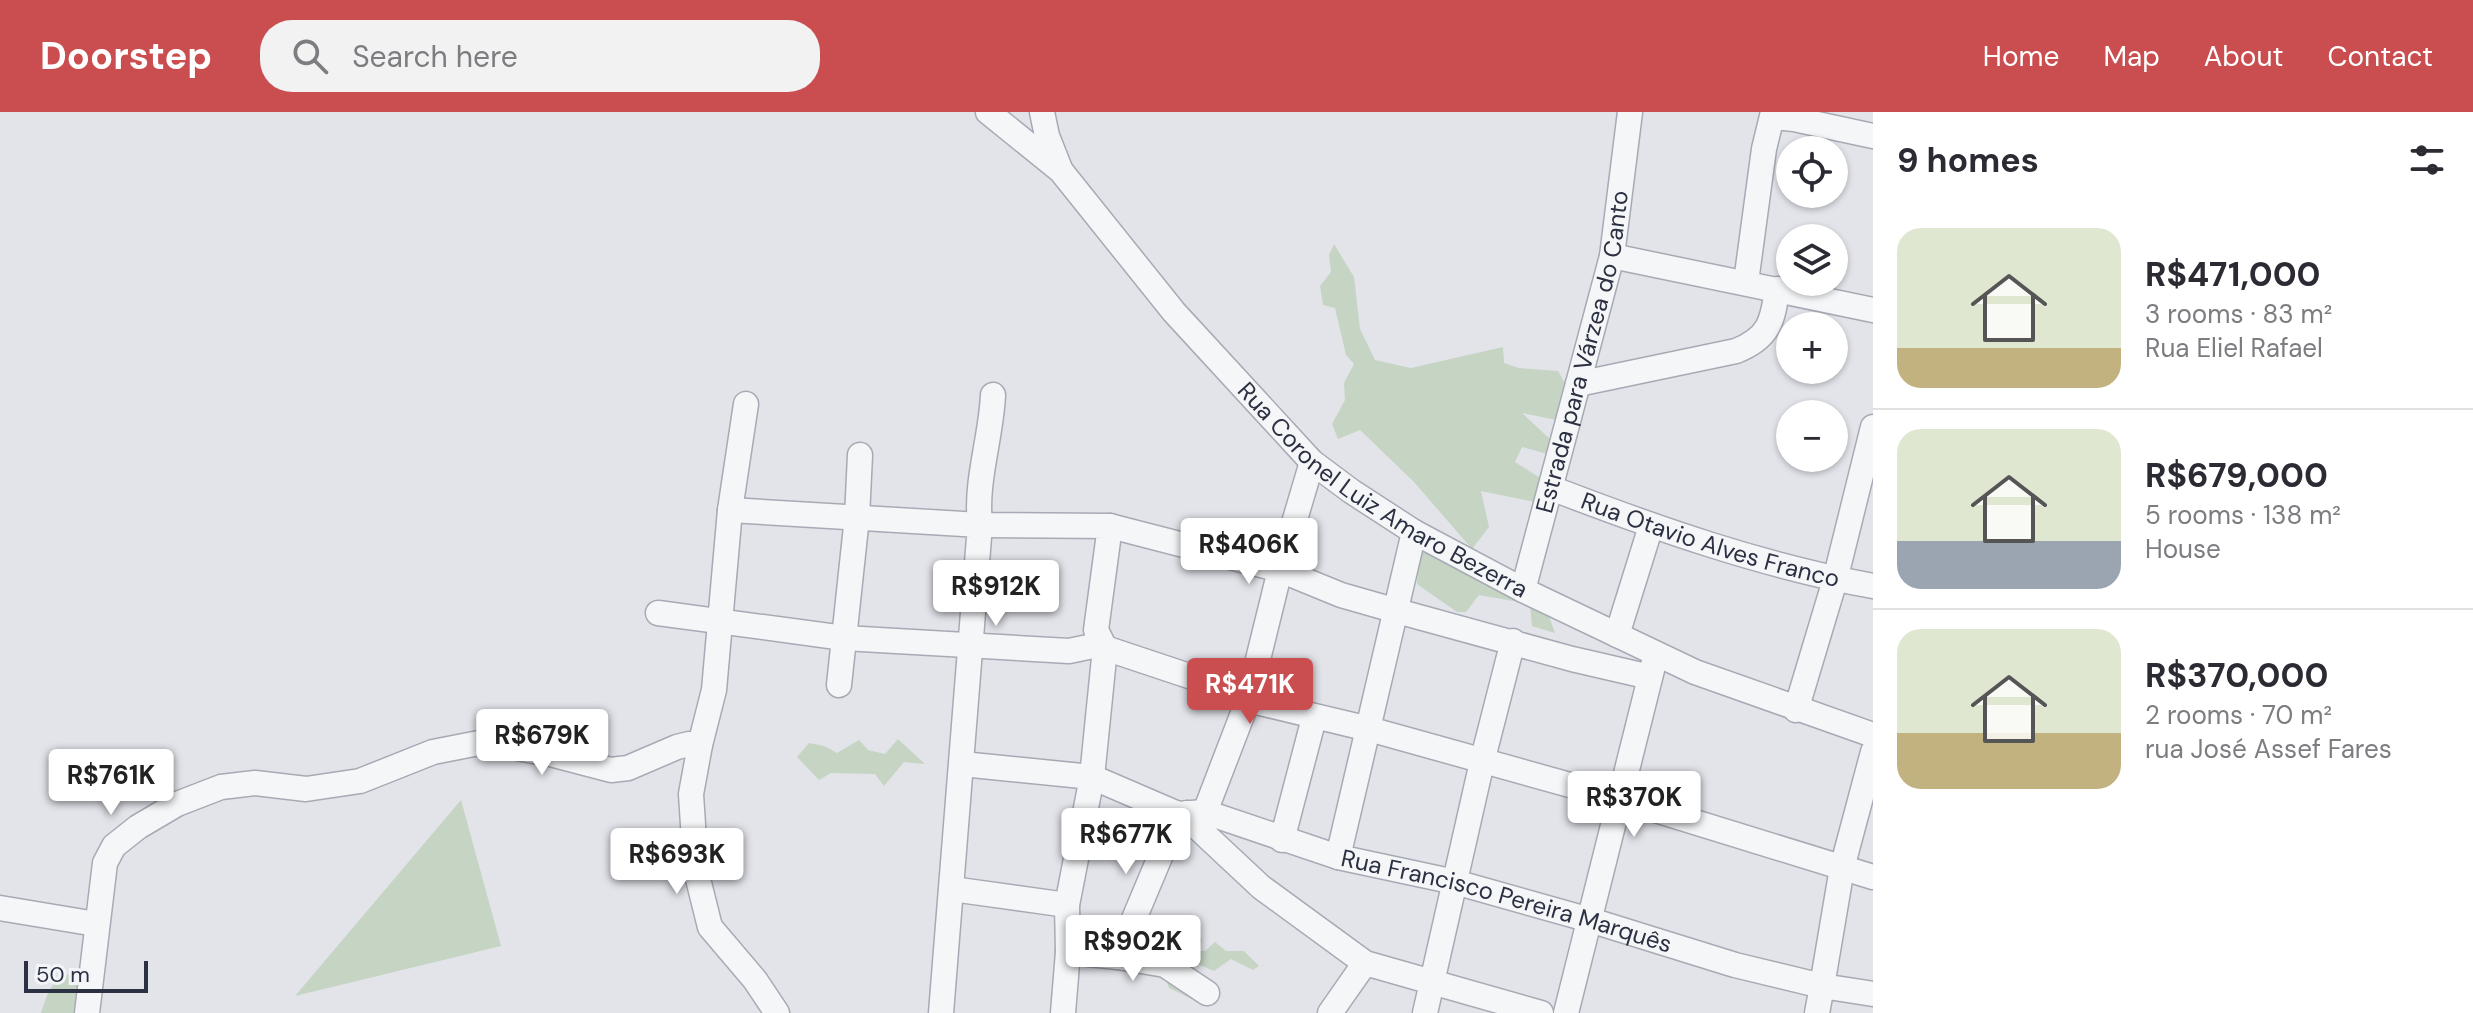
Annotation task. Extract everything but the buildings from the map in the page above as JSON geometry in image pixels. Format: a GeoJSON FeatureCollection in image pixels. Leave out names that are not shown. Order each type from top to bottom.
{"type":"FeatureCollection","features":[{"type":"Feature","properties":{"kind":"street","name":"Rua Coronel Luiz Amaro Bezerra"},"geometry":{"type":"LineString","coordinates":[[988,112],[1061,171],[1174,312],[1312,462],[1351,491],[1414,532],[1523,590],[1695,672],[1873,735]]}},
{"type":"Feature","properties":{"kind":"street"},"geometry":{"type":"LineString","coordinates":[[1042,112],[1047,136],[1061,171]]}},
{"type":"Feature","properties":{"kind":"street","name":"Estrada para Várzea do Canto"},"geometry":{"type":"LineString","coordinates":[[1523,590],[1612,256],[1630,112]]}},
{"type":"Feature","properties":{"kind":"street"},"geometry":{"type":"LineString","coordinates":[[1746,282],[1764,149],[1773,115],[1873,136]]}},
{"type":"Feature","properties":{"kind":"street"},"geometry":{"type":"LineString","coordinates":[[1612,256],[1776,289]]}},
{"type":"Feature","properties":{"kind":"street"},"geometry":{"type":"LineString","coordinates":[[1578,384],[1736,351],[1752,344],[1769,325],[1776,296]]}},
{"type":"Feature","properties":{"kind":"street"},"geometry":{"type":"LineString","coordinates":[[1809,296],[1873,310]]}},
{"type":"Feature","properties":{"kind":"street"},"geometry":{"type":"LineString","coordinates":[[941,1013],[980,525],[977,501],[992,422],[993,395]]}},
{"type":"Feature","properties":{"kind":"street"},"geometry":{"type":"LineString","coordinates":[[746,404],[730,510],[714,690],[691,794],[696,871],[710,927],[755,980],[777,1013]]}},
{"type":"Feature","properties":{"kind":"street"},"geometry":{"type":"LineString","coordinates":[[1796,710],[1835,580],[1873,427]]}},
{"type":"Feature","properties":{"kind":"street"},"geometry":{"type":"LineString","coordinates":[[839,685],[857,517],[860,455]]}},
{"type":"Feature","properties":{"kind":"street"},"geometry":{"type":"LineString","coordinates":[[1118,957],[1248,700],[1280,570],[1312,462]]}},
{"type":"Feature","properties":{"kind":"street","name":"Rua Otavio Alves Franco"},"geometry":{"type":"LineString","coordinates":[[1551,488],[1651,526],[1835,580],[1873,586]]}},
{"type":"Feature","properties":{"kind":"street"},"geometry":{"type":"LineString","coordinates":[[730,510],[980,525],[1110,526],[1280,570],[1341,595],[1397,611],[1650,677]]}},
{"type":"Feature","properties":{"kind":"street"},"geometry":{"type":"LineString","coordinates":[[1063,1013],[1068,952],[1067,905],[1092,777],[1105,648],[1096,630],[1110,526]]}},
{"type":"Feature","properties":{"kind":"street"},"geometry":{"type":"LineString","coordinates":[[1617,635],[1651,526]]}},
{"type":"Feature","properties":{"kind":"street"},"geometry":{"type":"LineString","coordinates":[[1338,857],[1414,532]]}},
{"type":"Feature","properties":{"kind":"street"},"geometry":{"type":"LineString","coordinates":[[658,613],[844,638],[1069,651],[1093,646],[1105,648],[1192,677],[1248,700],[1369,729],[1620,799],[1873,877]]}},
{"type":"Feature","properties":{"kind":"street"},"geometry":{"type":"LineString","coordinates":[[1425,1013],[1513,641]]}},
{"type":"Feature","properties":{"kind":"street"},"geometry":{"type":"LineString","coordinates":[[1566,1013],[1656,653]]}},
{"type":"Feature","properties":{"kind":"street"},"geometry":{"type":"LineString","coordinates":[[1282,840],[1314,718]]}},
{"type":"Feature","properties":{"kind":"street"},"geometry":{"type":"LineString","coordinates":[[87,1013],[105,863],[114,846],[138,827],[177,804],[221,787],[255,783],[306,789],[360,781],[433,752],[484,742],[550,754],[611,770],[628,768],[677,747],[700,745]]}},
{"type":"Feature","properties":{"kind":"street"},"geometry":{"type":"LineString","coordinates":[[1817,1013],[1842,868],[1873,752]]}},
{"type":"Feature","properties":{"kind":"street","name":"Rua Francisco Pereira Marquês"},"geometry":{"type":"LineString","coordinates":[[962,764],[1092,777],[1190,813],[1338,857],[1455,882],[1735,965],[1822,986],[1873,994]]}},
{"type":"Feature","properties":{"kind":"street"},"geometry":{"type":"LineString","coordinates":[[1190,813],[1199,829],[1261,887],[1365,963],[1541,1013]]}},
{"type":"Feature","properties":{"kind":"street"},"geometry":{"type":"LineString","coordinates":[[952,889],[1067,905]]}},
{"type":"Feature","properties":{"kind":"street"},"geometry":{"type":"LineString","coordinates":[[0,908],[96,924]]}},
{"type":"Feature","properties":{"kind":"street"},"geometry":{"type":"LineString","coordinates":[[1068,952],[1165,965],[1207,993]]}},
{"type":"Feature","properties":{"kind":"street"},"geometry":{"type":"LineString","coordinates":[[1330,1013],[1365,963]]}},
{"type":"Feature","properties":{"kind":"green space"},"geometry":{"type":"Polygon","coordinates":[[[1334,244],[1354,277],[1360,329],[1375,360],[1411,368],[1503,347],[1504,363],[1519,368],[1558,371],[1570,392],[1562,421],[1522,413],[1553,442],[1555,456],[1522,447],[1515,462],[1547,482],[1540,503],[1481,491],[1489,527],[1472,549],[1414,482],[1360,430],[1338,439],[1332,424],[1345,400],[1344,383],[1354,364],[1346,355],[1335,308],[1323,305],[1320,286],[1331,272],[1329,255],[1334,244]]]}},
{"type":"Feature","properties":{"kind":"green space"},"geometry":{"type":"Polygon","coordinates":[[[1420,547],[1546,608],[1555,633],[1532,626],[1530,604],[1479,595],[1466,612],[1457,612],[1417,584],[1420,547]]]}},
{"type":"Feature","properties":{"kind":"green space"},"geometry":{"type":"Polygon","coordinates":[[[898,739],[925,764],[904,762],[884,786],[875,774],[831,773],[819,780],[797,757],[809,743],[837,753],[859,740],[868,750],[885,754],[898,739]]]}},
{"type":"Feature","properties":{"kind":"green space"},"geometry":{"type":"Polygon","coordinates":[[[461,800],[501,946],[295,996],[461,800]]]}},
{"type":"Feature","properties":{"kind":"green space"},"geometry":{"type":"Polygon","coordinates":[[[1189,938],[1202,938],[1200,951],[1205,951],[1215,942],[1226,951],[1244,951],[1259,966],[1253,970],[1231,959],[1214,971],[1188,960],[1180,965],[1202,985],[1192,999],[1169,988],[1163,971],[1189,938]]]}},
{"type":"Feature","properties":{"kind":"green space"},"geometry":{"type":"Polygon","coordinates":[[[72,973],[79,977],[78,1013],[41,1013],[55,983],[72,973]]]}}]}
